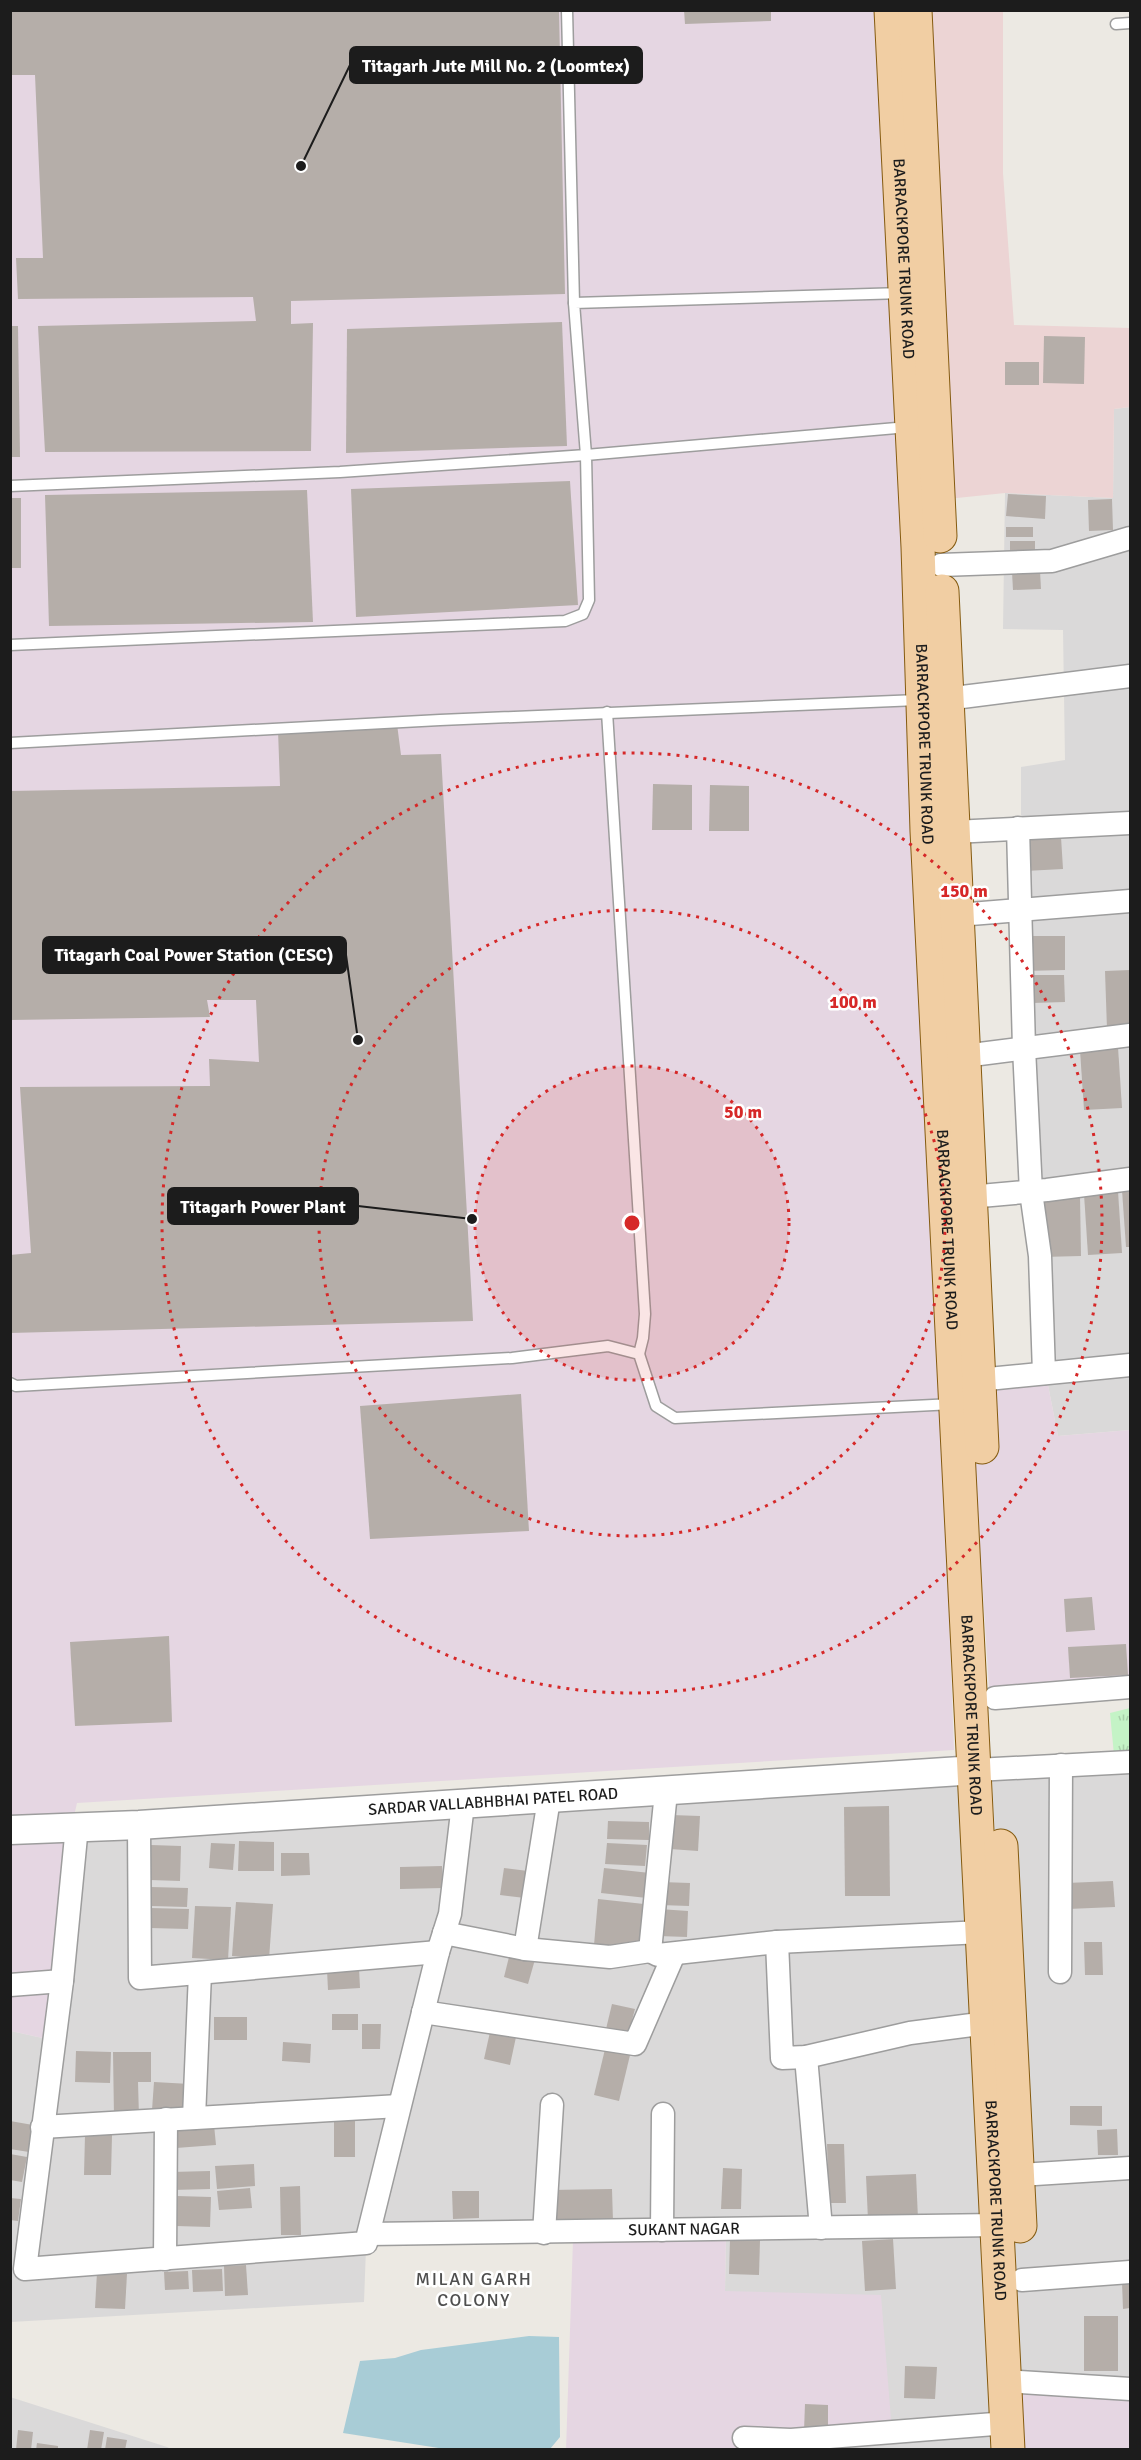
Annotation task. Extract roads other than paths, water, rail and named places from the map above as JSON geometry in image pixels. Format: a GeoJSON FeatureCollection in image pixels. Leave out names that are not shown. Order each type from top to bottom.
{"type":"FeatureCollection","features":[{"type":"Feature","properties":{"kind":"main road","name":"BARRACKPORE TRUNK ROAD"},"geometry":{"type":"LineString","coordinates":[[891,10],[911,426],[934,699],[956,1404],[986,1770],[1006,2176],[998,2225],[1016,2381],[1030,2450]]}},
{"type":"Feature","properties":{"kind":"main road","name":"BARRACKPORE TRUNK ROAD"},"geometry":{"type":"LineString","coordinates":[[915,10],[941,565],[934,699],[954,832],[969,1197],[994,1698],[986,1770],[982,1932],[987,2023],[1006,2176],[1022,2280],[1016,2381],[1008,2436]]}},
{"type":"Feature","properties":{"kind":"street"},"geometry":{"type":"LineString","coordinates":[[941,565],[1052,561],[1131,538]]}},
{"type":"Feature","properties":{"kind":"street"},"geometry":{"type":"LineString","coordinates":[[934,699],[1131,676]]}},
{"type":"Feature","properties":{"kind":"street"},"geometry":{"type":"LineString","coordinates":[[954,832],[1131,824]]}},
{"type":"Feature","properties":{"kind":"street"},"geometry":{"type":"LineString","coordinates":[[1018,828],[1024,1048],[1031,1192],[1040,1256],[1044,1373]]}},
{"type":"Feature","properties":{"kind":"street"},"geometry":{"type":"LineString","coordinates":[[958,915],[1131,901]]}},
{"type":"Feature","properties":{"kind":"street"},"geometry":{"type":"LineString","coordinates":[[964,1056],[1131,1035]]}},
{"type":"Feature","properties":{"kind":"street"},"geometry":{"type":"LineString","coordinates":[[969,1197],[1031,1192],[1131,1179]]}},
{"type":"Feature","properties":{"kind":"street"},"geometry":{"type":"LineString","coordinates":[[978,1380],[1131,1365]]}},
{"type":"Feature","properties":{"kind":"street"},"geometry":{"type":"LineString","coordinates":[[994,1698],[1131,1687]]}},
{"type":"Feature","properties":{"kind":"street"},"geometry":{"type":"LineString","coordinates":[[986,1770],[1131,1762]]}},
{"type":"Feature","properties":{"kind":"street"},"geometry":{"type":"LineString","coordinates":[[1060,1972],[1061,1766]]}},
{"type":"Feature","properties":{"kind":"street","name":"SARDAR VALLABHBHAI PATEL ROAD"},"geometry":{"type":"LineString","coordinates":[[10,1830],[139,1825],[986,1770]]}},
{"type":"Feature","properties":{"kind":"street"},"geometry":{"type":"LineString","coordinates":[[650,1951],[666,1792]]}},
{"type":"Feature","properties":{"kind":"street"},"geometry":{"type":"LineString","coordinates":[[525,1949],[549,1799]]}},
{"type":"Feature","properties":{"kind":"street"},"geometry":{"type":"LineString","coordinates":[[77,1826],[62,1981],[25,2269],[366,2243],[423,2012],[450,1914],[463,1804]]}},
{"type":"Feature","properties":{"kind":"street"},"geometry":{"type":"LineString","coordinates":[[139,1825],[140,1977],[200,1973],[441,1942],[610,1957],[650,1951],[658,1955],[674,1954],[777,1942],[982,1932]]}},
{"type":"Feature","properties":{"kind":"street"},"geometry":{"type":"LineString","coordinates":[[777,1942],[782,2058],[806,2057],[910,2033],[987,2023]]}},
{"type":"Feature","properties":{"kind":"street"},"geometry":{"type":"LineString","coordinates":[[423,2012],[635,2044],[674,1954]]}},
{"type":"Feature","properties":{"kind":"street"},"geometry":{"type":"LineString","coordinates":[[194,2118],[200,1973]]}},
{"type":"Feature","properties":{"kind":"street"},"geometry":{"type":"LineString","coordinates":[[10,1985],[62,1981]]}},
{"type":"Feature","properties":{"kind":"street"},"geometry":{"type":"LineString","coordinates":[[806,2057],[821,2228]]}},
{"type":"Feature","properties":{"kind":"street"},"geometry":{"type":"LineString","coordinates":[[544,2233],[552,2105]]}},
{"type":"Feature","properties":{"kind":"street"},"geometry":{"type":"LineString","coordinates":[[42,2127],[399,2106]]}},
{"type":"Feature","properties":{"kind":"street"},"geometry":{"type":"LineString","coordinates":[[662,2230],[663,2114]]}},
{"type":"Feature","properties":{"kind":"street"},"geometry":{"type":"LineString","coordinates":[[165,2259],[166,2120]]}},
{"type":"Feature","properties":{"kind":"street"},"geometry":{"type":"LineString","coordinates":[[1006,2176],[1131,2168]]}},
{"type":"Feature","properties":{"kind":"street","name":"SUKANT NAGAR"},"geometry":{"type":"LineString","coordinates":[[369,2234],[998,2225]]}},
{"type":"Feature","properties":{"kind":"street"},"geometry":{"type":"LineString","coordinates":[[1022,2280],[1131,2272]]}},
{"type":"Feature","properties":{"kind":"street"},"geometry":{"type":"LineString","coordinates":[[1016,2381],[1131,2389]]}},
{"type":"Feature","properties":{"kind":"street"},"geometry":{"type":"LineString","coordinates":[[744,2438],[791,2440],[1008,2436]]}},
{"type":"Feature","properties":{"kind":"lane"},"geometry":{"type":"LineString","coordinates":[[10,645],[566,621],[583,614],[589,600],[586,455],[574,303],[567,10]]}},
{"type":"Feature","properties":{"kind":"lane"},"geometry":{"type":"LineString","coordinates":[[1116,24],[1131,23]]}},
{"type":"Feature","properties":{"kind":"lane"},"geometry":{"type":"LineString","coordinates":[[574,303],[903,293]]}},
{"type":"Feature","properties":{"kind":"lane"},"geometry":{"type":"LineString","coordinates":[[10,486],[340,472],[586,455],[911,426]]}},
{"type":"Feature","properties":{"kind":"lane"},"geometry":{"type":"LineString","coordinates":[[10,743],[607,712],[934,699]]}},
{"type":"Feature","properties":{"kind":"lane"},"geometry":{"type":"LineString","coordinates":[[607,712],[645,1314],[639,1354],[656,1406],[675,1418],[956,1404]]}},
{"type":"Feature","properties":{"kind":"lane"},"geometry":{"type":"LineString","coordinates":[[10,1383],[16,1386],[512,1358],[608,1346],[639,1354]]}},
{"type":"Feature","properties":{"kind":"water"},"geometry":{"type":"Polygon","coordinates":[[[529,2336],[559,2337],[560,2437],[550,2449],[445,2449],[343,2433],[360,2361],[395,2358],[421,2350],[529,2336]]]}},
{"type":"Feature","properties":{"kind":"place","name":"Titagarh Jute Mill No. 2 (Loomtex)"},"geometry":{"type":"Point","coordinates":[301,166]}},
{"type":"Feature","properties":{"kind":"place","name":"Titagarh Coal Power Station (CESC)"},"geometry":{"type":"Point","coordinates":[358,1040]}},
{"type":"Feature","properties":{"kind":"place","name":"Titagarh Power Plant"},"geometry":{"type":"Point","coordinates":[472,1219]}},
{"type":"Feature","properties":{"kind":"district","name":"MILAN GARH COLONY"},"geometry":{"type":"Point","coordinates":[474,2289]}}]}
